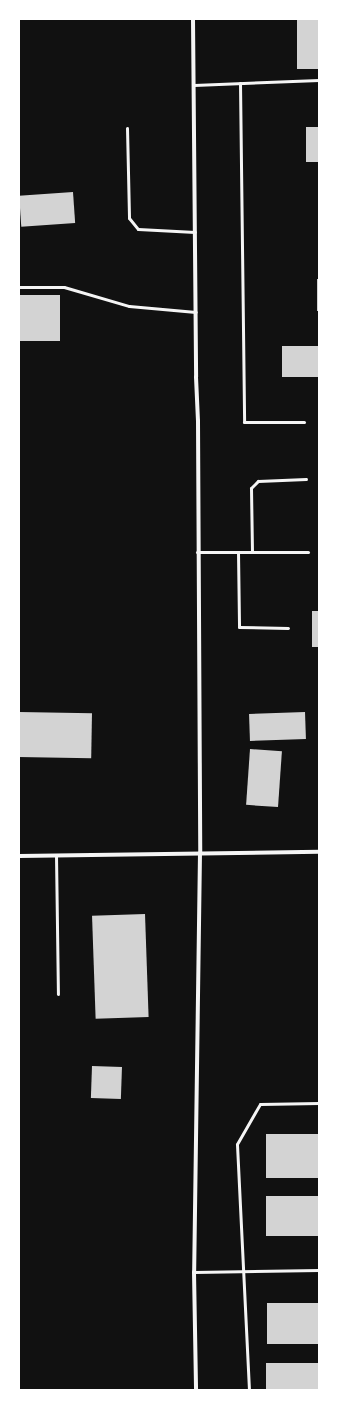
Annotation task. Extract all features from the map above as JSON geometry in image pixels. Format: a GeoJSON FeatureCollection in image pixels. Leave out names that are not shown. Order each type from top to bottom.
{"type":"FeatureCollection","features":[{"type":"Feature","properties":{"kind":"street"},"geometry":{"type":"LineString","coordinates":[[193,19],[198,421],[197,552],[200,853],[194,1272],[196,1390]]}},
{"type":"Feature","properties":{"kind":"street"},"geometry":{"type":"LineString","coordinates":[[19,856],[319,852]]}},
{"type":"Feature","properties":{"kind":"lane"},"geometry":{"type":"LineString","coordinates":[[194,85],[319,80]]}},
{"type":"Feature","properties":{"kind":"lane"},"geometry":{"type":"LineString","coordinates":[[240,83],[244,422],[304,422]]}},
{"type":"Feature","properties":{"kind":"lane"},"geometry":{"type":"LineString","coordinates":[[127,128],[129,218],[138,229],[195,232]]}},
{"type":"Feature","properties":{"kind":"lane"},"geometry":{"type":"LineString","coordinates":[[19,287],[64,287],[129,306],[196,312]]}},
{"type":"Feature","properties":{"kind":"lane"},"geometry":{"type":"LineString","coordinates":[[252,552],[251,488],[258,481],[306,479]]}},
{"type":"Feature","properties":{"kind":"lane"},"geometry":{"type":"LineString","coordinates":[[197,552],[308,552]]}},
{"type":"Feature","properties":{"kind":"lane"},"geometry":{"type":"LineString","coordinates":[[238,552],[239,627],[288,628]]}},
{"type":"Feature","properties":{"kind":"lane"},"geometry":{"type":"LineString","coordinates":[[56,855],[58,994]]}},
{"type":"Feature","properties":{"kind":"lane"},"geometry":{"type":"LineString","coordinates":[[249,1390],[237,1144],[260,1104],[319,1103]]}},
{"type":"Feature","properties":{"kind":"lane"},"geometry":{"type":"LineString","coordinates":[[194,1272],[243,1270],[319,1270]]}},
{"type":"Feature","properties":{"kind":"building"},"geometry":{"type":"Polygon","coordinates":[[[297,19],[319,19],[319,69],[297,69],[297,19]]]}},
{"type":"Feature","properties":{"kind":"building"},"geometry":{"type":"Polygon","coordinates":[[[306,127],[319,127],[319,162],[306,162],[306,127]]]}},
{"type":"Feature","properties":{"kind":"building"},"geometry":{"type":"Polygon","coordinates":[[[73,192],[75,223],[21,227],[19,196],[73,192]]]}},
{"type":"Feature","properties":{"kind":"building"},"geometry":{"type":"Polygon","coordinates":[[[317,279],[319,279],[319,311],[317,311],[317,279]]]}},
{"type":"Feature","properties":{"kind":"building"},"geometry":{"type":"Polygon","coordinates":[[[19,295],[60,295],[60,341],[19,341],[19,295]]]}},
{"type":"Feature","properties":{"kind":"building"},"geometry":{"type":"Polygon","coordinates":[[[282,346],[319,346],[319,377],[282,377],[282,346]]]}},
{"type":"Feature","properties":{"kind":"building"},"geometry":{"type":"Polygon","coordinates":[[[312,611],[319,611],[319,647],[312,647],[312,611]]]}},
{"type":"Feature","properties":{"kind":"building"},"geometry":{"type":"Polygon","coordinates":[[[19,712],[92,713],[91,758],[19,757],[19,712]]]}},
{"type":"Feature","properties":{"kind":"building"},"geometry":{"type":"Polygon","coordinates":[[[305,712],[306,739],[250,741],[249,714],[305,712]]]}},
{"type":"Feature","properties":{"kind":"building"},"geometry":{"type":"Polygon","coordinates":[[[250,749],[282,751],[278,807],[246,805],[250,749]]]}},
{"type":"Feature","properties":{"kind":"building"},"geometry":{"type":"Polygon","coordinates":[[[145,914],[149,1017],[96,1019],[92,916],[145,914]]]}},
{"type":"Feature","properties":{"kind":"building"},"geometry":{"type":"Polygon","coordinates":[[[92,1066],[122,1067],[121,1099],[91,1098],[92,1066]]]}},
{"type":"Feature","properties":{"kind":"building"},"geometry":{"type":"Polygon","coordinates":[[[266,1134],[319,1134],[319,1178],[266,1178],[266,1134]]]}},
{"type":"Feature","properties":{"kind":"building"},"geometry":{"type":"Polygon","coordinates":[[[266,1196],[319,1196],[319,1236],[266,1236],[266,1196]]]}},
{"type":"Feature","properties":{"kind":"building"},"geometry":{"type":"Polygon","coordinates":[[[267,1303],[319,1303],[319,1344],[267,1344],[267,1303]]]}},
{"type":"Feature","properties":{"kind":"building"},"geometry":{"type":"Polygon","coordinates":[[[266,1363],[319,1363],[319,1390],[266,1390],[266,1363]]]}}]}
